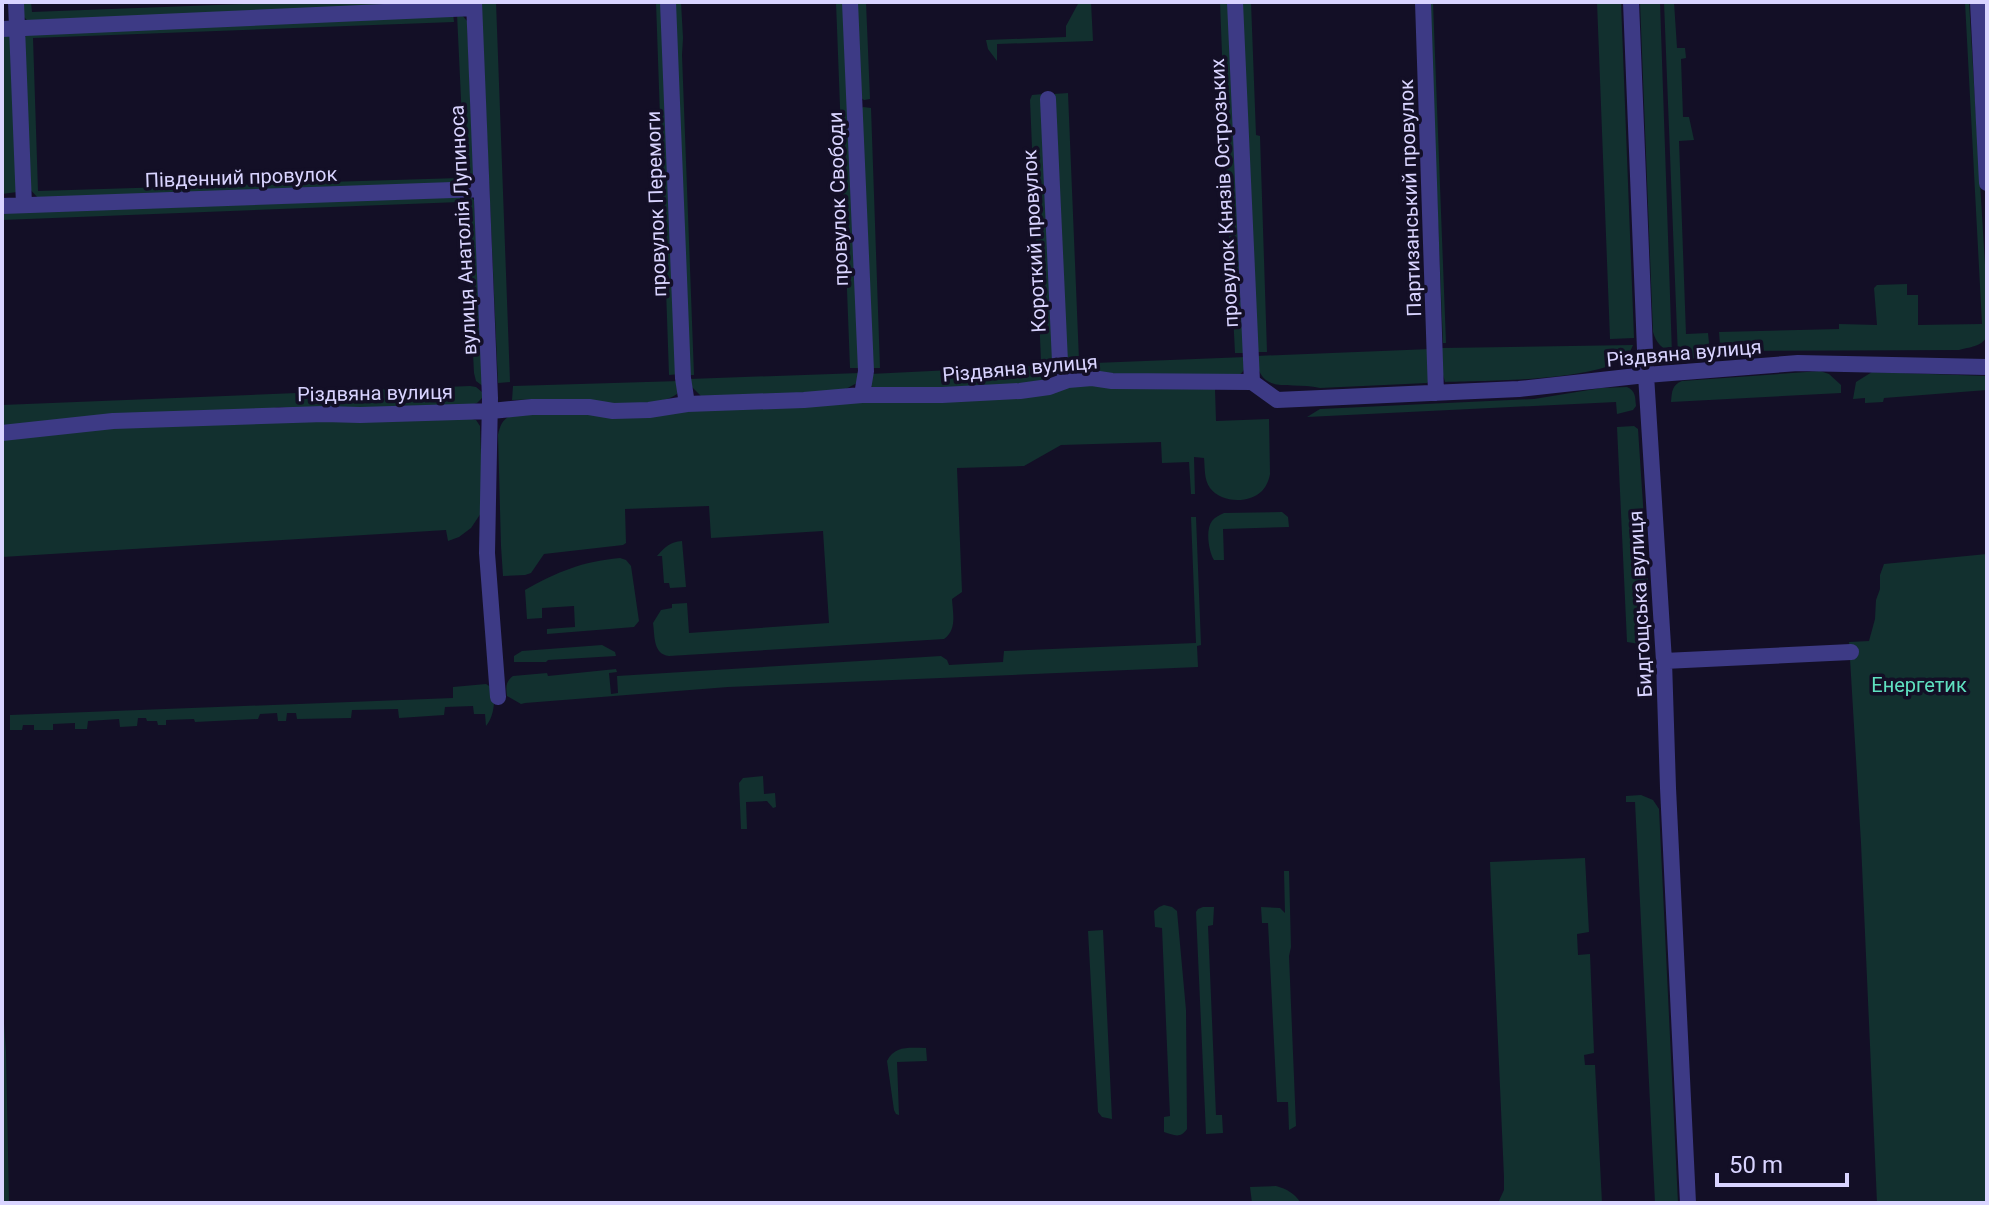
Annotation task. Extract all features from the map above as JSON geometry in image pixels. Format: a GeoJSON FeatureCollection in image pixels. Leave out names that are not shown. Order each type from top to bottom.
{"type":"FeatureCollection","features":[{"type":"Feature","properties":{"kind":"street"},"geometry":{"type":"LineString","coordinates":[[16,2],[10,29],[24,205]]}},
{"type":"Feature","properties":{"kind":"street","name":"провулок Перемоги"},"geometry":{"type":"LineString","coordinates":[[668,2],[682,362],[687,404]]}},
{"type":"Feature","properties":{"kind":"street","name":"провулок Свободи"},"geometry":{"type":"LineString","coordinates":[[850,2],[866,371],[862,395]]}},
{"type":"Feature","properties":{"kind":"street","name":"провулок Князів Острозьких"},"geometry":{"type":"LineString","coordinates":[[1235,2],[1252,382]]}},
{"type":"Feature","properties":{"kind":"street","name":"Партизанський провулок"},"geometry":{"type":"LineString","coordinates":[[1423,2],[1436,393]]}},
{"type":"Feature","properties":{"kind":"street","name":"Бидгощська вулиця"},"geometry":{"type":"LineString","coordinates":[[1631,2],[1646,375],[1664,661],[1688,1203]]}},
{"type":"Feature","properties":{"kind":"street"},"geometry":{"type":"LineString","coordinates":[[1978,2],[1987,183]]}},
{"type":"Feature","properties":{"kind":"street"},"geometry":{"type":"LineString","coordinates":[[10,29],[474,5]]}},
{"type":"Feature","properties":{"kind":"street","name":"вулиця Анатолія Лупиноса"},"geometry":{"type":"LineString","coordinates":[[474,5],[491,411],[487,553],[498,697]]}},
{"type":"Feature","properties":{"kind":"street","name":"Короткий провулок"},"geometry":{"type":"LineString","coordinates":[[1048,99],[1060,362],[1068,380]]}},
{"type":"Feature","properties":{"kind":"street","name":"Південний провулок"},"geometry":{"type":"LineString","coordinates":[[2,206],[481,189]]}},
{"type":"Feature","properties":{"kind":"street","name":"Різдвяна вулиця"},"geometry":{"type":"LineString","coordinates":[[2,433],[113,421],[309,414],[491,411],[532,407],[649,410],[687,404],[862,395],[1020,391],[1092,378],[1112,381],[1252,382],[1277,400],[1519,389],[1798,363],[1987,367]]}},
{"type":"Feature","properties":{"kind":"street"},"geometry":{"type":"LineString","coordinates":[[1664,661],[1851,652]]}},
{"type":"Feature","properties":{"kind":"green space"},"geometry":{"type":"Polygon","coordinates":[[[20,2],[31,2],[32,12],[294,2],[452,2],[28,21],[23,16],[20,2]]]}},
{"type":"Feature","properties":{"kind":"green space"},"geometry":{"type":"Polygon","coordinates":[[[481,2],[496,2],[510,382],[498,383],[481,2]]]}},
{"type":"Feature","properties":{"kind":"green space"},"geometry":{"type":"Polygon","coordinates":[[[656,2],[664,2],[680,374],[669,375],[656,2]]]}},
{"type":"Feature","properties":{"kind":"green space"},"geometry":{"type":"Polygon","coordinates":[[[673,2],[681,2],[694,375],[688,375],[673,2]]]}},
{"type":"Feature","properties":{"kind":"green space"},"geometry":{"type":"Polygon","coordinates":[[[836,2],[846,2],[859,368],[850,368],[836,2]]]}},
{"type":"Feature","properties":{"kind":"green space"},"geometry":{"type":"Polygon","coordinates":[[[856,2],[866,2],[870,99],[864,100],[860,97],[856,2]]]}},
{"type":"Feature","properties":{"kind":"green space"},"geometry":{"type":"Polygon","coordinates":[[[1079,2],[1091,2],[1093,41],[997,44],[997,61],[988,49],[986,40],[1066,37],[1066,26],[1079,2]]]}},
{"type":"Feature","properties":{"kind":"green space"},"geometry":{"type":"Polygon","coordinates":[[[1220,2],[1230,2],[1245,353],[1235,353],[1220,2]]]}},
{"type":"Feature","properties":{"kind":"green space"},"geometry":{"type":"Polygon","coordinates":[[[1242,2],[1251,2],[1256,135],[1260,136],[1267,352],[1256,352],[1242,2]]]}},
{"type":"Feature","properties":{"kind":"green space"},"geometry":{"type":"Polygon","coordinates":[[[1429,2],[1433,2],[1446,343],[1443,343],[1429,2]]]}},
{"type":"Feature","properties":{"kind":"green space"},"geometry":{"type":"Polygon","coordinates":[[[1597,2],[1621,2],[1634,338],[1610,339],[1597,2]]]}},
{"type":"Feature","properties":{"kind":"green space"},"geometry":{"type":"Polygon","coordinates":[[[1640,2],[1660,2],[1672,354],[1660,345],[1653,332],[1640,2]]]}},
{"type":"Feature","properties":{"kind":"green space"},"geometry":{"type":"Polygon","coordinates":[[[1664,2],[1674,2],[1677,48],[1685,48],[1686,58],[1681,59],[1683,117],[1689,117],[1694,140],[1679,141],[1686,334],[1708,333],[1709,343],[1706,354],[1697,359],[1678,357],[1664,2]]]}},
{"type":"Feature","properties":{"kind":"green space"},"geometry":{"type":"Polygon","coordinates":[[[1965,2],[1969,2],[1987,297],[1985,340],[1959,350],[1729,351],[1720,345],[1719,332],[1839,329],[1839,324],[1877,325],[1874,288],[1877,285],[1907,284],[1907,295],[1918,295],[1918,325],[1982,324],[1965,2]]]}},
{"type":"Feature","properties":{"kind":"green space"},"geometry":{"type":"Polygon","coordinates":[[[453,13],[454,22],[33,38],[38,191],[460,178],[460,185],[38,198],[28,187],[23,39],[27,35],[453,13]]]}},
{"type":"Feature","properties":{"kind":"green space"},"geometry":{"type":"Polygon","coordinates":[[[457,14],[467,21],[474,180],[470,184],[465,184],[457,14]]]}},
{"type":"Feature","properties":{"kind":"green space"},"geometry":{"type":"Polygon","coordinates":[[[2,33],[11,34],[17,192],[2,194],[2,33]]]}},
{"type":"Feature","properties":{"kind":"green space"},"geometry":{"type":"Polygon","coordinates":[[[1068,93],[1079,360],[1069,360],[1065,356],[1054,94],[1068,93]]]}},
{"type":"Feature","properties":{"kind":"green space"},"geometry":{"type":"Polygon","coordinates":[[[1043,94],[1053,360],[1041,361],[1030,100],[1032,95],[1043,94]]]}},
{"type":"Feature","properties":{"kind":"green space"},"geometry":{"type":"Polygon","coordinates":[[[863,107],[871,108],[880,368],[871,368],[859,111],[863,107]]]}},
{"type":"Feature","properties":{"kind":"green space"},"geometry":{"type":"Polygon","coordinates":[[[460,195],[460,202],[2,220],[2,211],[460,195]]]}},
{"type":"Feature","properties":{"kind":"green space"},"geometry":{"type":"Polygon","coordinates":[[[465,195],[474,200],[484,387],[476,381],[474,373],[465,195]]]}},
{"type":"Feature","properties":{"kind":"green space"},"geometry":{"type":"Polygon","coordinates":[[[1633,345],[1627,356],[1613,364],[1568,375],[1445,382],[1442,371],[1442,348],[1633,345]]]}},
{"type":"Feature","properties":{"kind":"green space"},"geometry":{"type":"Polygon","coordinates":[[[1431,349],[1430,380],[1427,383],[1320,388],[1270,382],[1263,378],[1258,369],[1256,356],[1431,349]]]}},
{"type":"Feature","properties":{"kind":"green space"},"geometry":{"type":"Polygon","coordinates":[[[1246,357],[1244,370],[1235,377],[1122,374],[1081,369],[1069,364],[1246,357]]]}},
{"type":"Feature","properties":{"kind":"green space"},"geometry":{"type":"Polygon","coordinates":[[[1053,365],[1054,370],[1045,381],[965,390],[875,389],[870,385],[870,374],[1053,365]]]}},
{"type":"Feature","properties":{"kind":"green space"},"geometry":{"type":"Polygon","coordinates":[[[1820,371],[1829,374],[1841,385],[1841,393],[1671,402],[1673,389],[1682,381],[1820,371]]]}},
{"type":"Feature","properties":{"kind":"green space"},"geometry":{"type":"Polygon","coordinates":[[[1872,372],[1987,376],[1987,390],[1884,398],[1883,402],[1865,403],[1865,398],[1853,399],[1856,382],[1872,372]]]}},
{"type":"Feature","properties":{"kind":"green space"},"geometry":{"type":"Polygon","coordinates":[[[860,373],[857,383],[840,392],[701,396],[691,386],[689,379],[860,373]]]}},
{"type":"Feature","properties":{"kind":"green space"},"geometry":{"type":"Polygon","coordinates":[[[680,381],[677,394],[665,400],[633,405],[512,400],[513,386],[680,381]]]}},
{"type":"Feature","properties":{"kind":"green space"},"geometry":{"type":"Polygon","coordinates":[[[1080,384],[1215,389],[1216,421],[1269,419],[1270,474],[1266,485],[1256,495],[1243,500],[1221,497],[1208,485],[1204,458],[1194,457],[1195,494],[1191,494],[1189,462],[1162,463],[1161,442],[1061,445],[1024,466],[957,468],[962,592],[952,599],[953,626],[944,639],[664,655],[656,644],[653,623],[661,610],[672,608],[672,604],[687,603],[689,633],[829,623],[823,531],[711,538],[709,506],[625,509],[626,543],[623,545],[544,554],[531,573],[503,576],[498,435],[505,419],[511,415],[692,411],[1080,384]]]}},
{"type":"Feature","properties":{"kind":"green space"},"geometry":{"type":"Polygon","coordinates":[[[470,386],[482,392],[482,398],[467,406],[306,410],[279,407],[2,429],[2,405],[470,386]]]}},
{"type":"Feature","properties":{"kind":"green space"},"geometry":{"type":"Polygon","coordinates":[[[1627,387],[1634,392],[1636,406],[1633,410],[1617,414],[1616,402],[1307,417],[1320,409],[1534,399],[1627,387]]]}},
{"type":"Feature","properties":{"kind":"green space"},"geometry":{"type":"Polygon","coordinates":[[[476,420],[480,426],[483,510],[471,528],[448,541],[446,530],[2,557],[2,438],[120,426],[476,420]]]}},
{"type":"Feature","properties":{"kind":"green space"},"geometry":{"type":"Polygon","coordinates":[[[1634,426],[1638,429],[1652,640],[1646,645],[1627,642],[1617,427],[1634,426]]]}},
{"type":"Feature","properties":{"kind":"green space"},"geometry":{"type":"Polygon","coordinates":[[[1282,512],[1288,517],[1289,527],[1223,529],[1224,560],[1214,560],[1208,535],[1216,517],[1224,513],[1282,512]]]}},
{"type":"Feature","properties":{"kind":"green space"},"geometry":{"type":"Polygon","coordinates":[[[1191,517],[1196,517],[1201,645],[1197,646],[1198,667],[728,687],[521,704],[507,696],[507,683],[513,676],[547,673],[548,676],[616,669],[617,672],[609,673],[611,694],[618,693],[617,676],[941,656],[949,665],[1003,662],[1004,651],[1196,643],[1191,517]]]}},
{"type":"Feature","properties":{"kind":"green space"},"geometry":{"type":"Polygon","coordinates":[[[682,541],[686,587],[670,588],[669,583],[664,583],[662,556],[657,556],[674,542],[682,541]]]}},
{"type":"Feature","properties":{"kind":"green space","name":"Енергетик"},"geometry":{"type":"Polygon","coordinates":[[[1987,554],[1987,1203],[1877,1203],[1849,642],[1869,641],[1884,564],[1987,554]]]}},
{"type":"Feature","properties":{"kind":"green space"},"geometry":{"type":"Polygon","coordinates":[[[620,558],[631,566],[639,621],[634,627],[547,634],[547,629],[575,627],[574,606],[542,608],[542,618],[527,619],[525,590],[571,568],[620,558]]]}},
{"type":"Feature","properties":{"kind":"green space"},"geometry":{"type":"Polygon","coordinates":[[[602,645],[615,652],[616,656],[514,662],[514,656],[522,651],[602,645]]]}},
{"type":"Feature","properties":{"kind":"green space"},"geometry":{"type":"Polygon","coordinates":[[[486,684],[494,689],[494,699],[486,726],[485,714],[474,714],[473,706],[445,707],[444,715],[399,718],[398,709],[352,710],[351,718],[297,719],[296,713],[287,713],[286,721],[278,721],[277,713],[260,714],[258,719],[166,720],[166,725],[138,718],[137,726],[120,727],[119,719],[88,721],[87,729],[75,729],[75,723],[53,724],[53,730],[34,730],[34,725],[23,725],[22,730],[10,730],[10,715],[453,698],[453,687],[486,684]]]}},
{"type":"Feature","properties":{"kind":"green space"},"geometry":{"type":"Polygon","coordinates":[[[763,776],[764,794],[775,793],[776,807],[773,808],[767,801],[746,802],[747,829],[741,829],[739,783],[743,778],[763,776]]]}},
{"type":"Feature","properties":{"kind":"green space"},"geometry":{"type":"Polygon","coordinates":[[[1641,795],[1653,800],[1659,809],[1678,1203],[1655,1203],[1635,802],[1626,802],[1626,796],[1641,795]]]}},
{"type":"Feature","properties":{"kind":"green space"},"geometry":{"type":"Polygon","coordinates":[[[1585,858],[1589,932],[1577,934],[1578,955],[1590,954],[1594,1053],[1584,1055],[1585,1065],[1595,1065],[1602,1203],[1498,1203],[1504,1190],[1504,1177],[1490,862],[1585,858]]]}},
{"type":"Feature","properties":{"kind":"green space"},"geometry":{"type":"Polygon","coordinates":[[[1284,871],[1289,871],[1296,1126],[1289,1130],[1288,1102],[1277,1102],[1268,923],[1262,923],[1261,907],[1280,908],[1285,913],[1284,871]]]}},
{"type":"Feature","properties":{"kind":"green space"},"geometry":{"type":"Polygon","coordinates":[[[1164,905],[1177,911],[1186,1010],[1187,1129],[1177,1135],[1164,1132],[1164,1117],[1170,1116],[1162,928],[1155,927],[1154,911],[1164,905]]]}},
{"type":"Feature","properties":{"kind":"green space"},"geometry":{"type":"Polygon","coordinates":[[[1203,907],[1214,907],[1213,925],[1208,926],[1216,1115],[1222,1115],[1223,1133],[1206,1134],[1196,912],[1203,907]]]}},
{"type":"Feature","properties":{"kind":"green space"},"geometry":{"type":"Polygon","coordinates":[[[1103,930],[1112,1119],[1102,1117],[1098,1112],[1088,931],[1103,930]]]}},
{"type":"Feature","properties":{"kind":"green space"},"geometry":{"type":"Polygon","coordinates":[[[2,994],[6,1052],[9,1203],[2,1203],[2,994]]]}},
{"type":"Feature","properties":{"kind":"green space"},"geometry":{"type":"Polygon","coordinates":[[[926,1048],[927,1061],[897,1062],[899,1115],[896,1114],[887,1061],[899,1050],[926,1048]]]}},
{"type":"Feature","properties":{"kind":"green space"},"geometry":{"type":"Polygon","coordinates":[[[1276,1186],[1290,1192],[1301,1203],[1252,1203],[1250,1187],[1276,1186]]]}}]}
